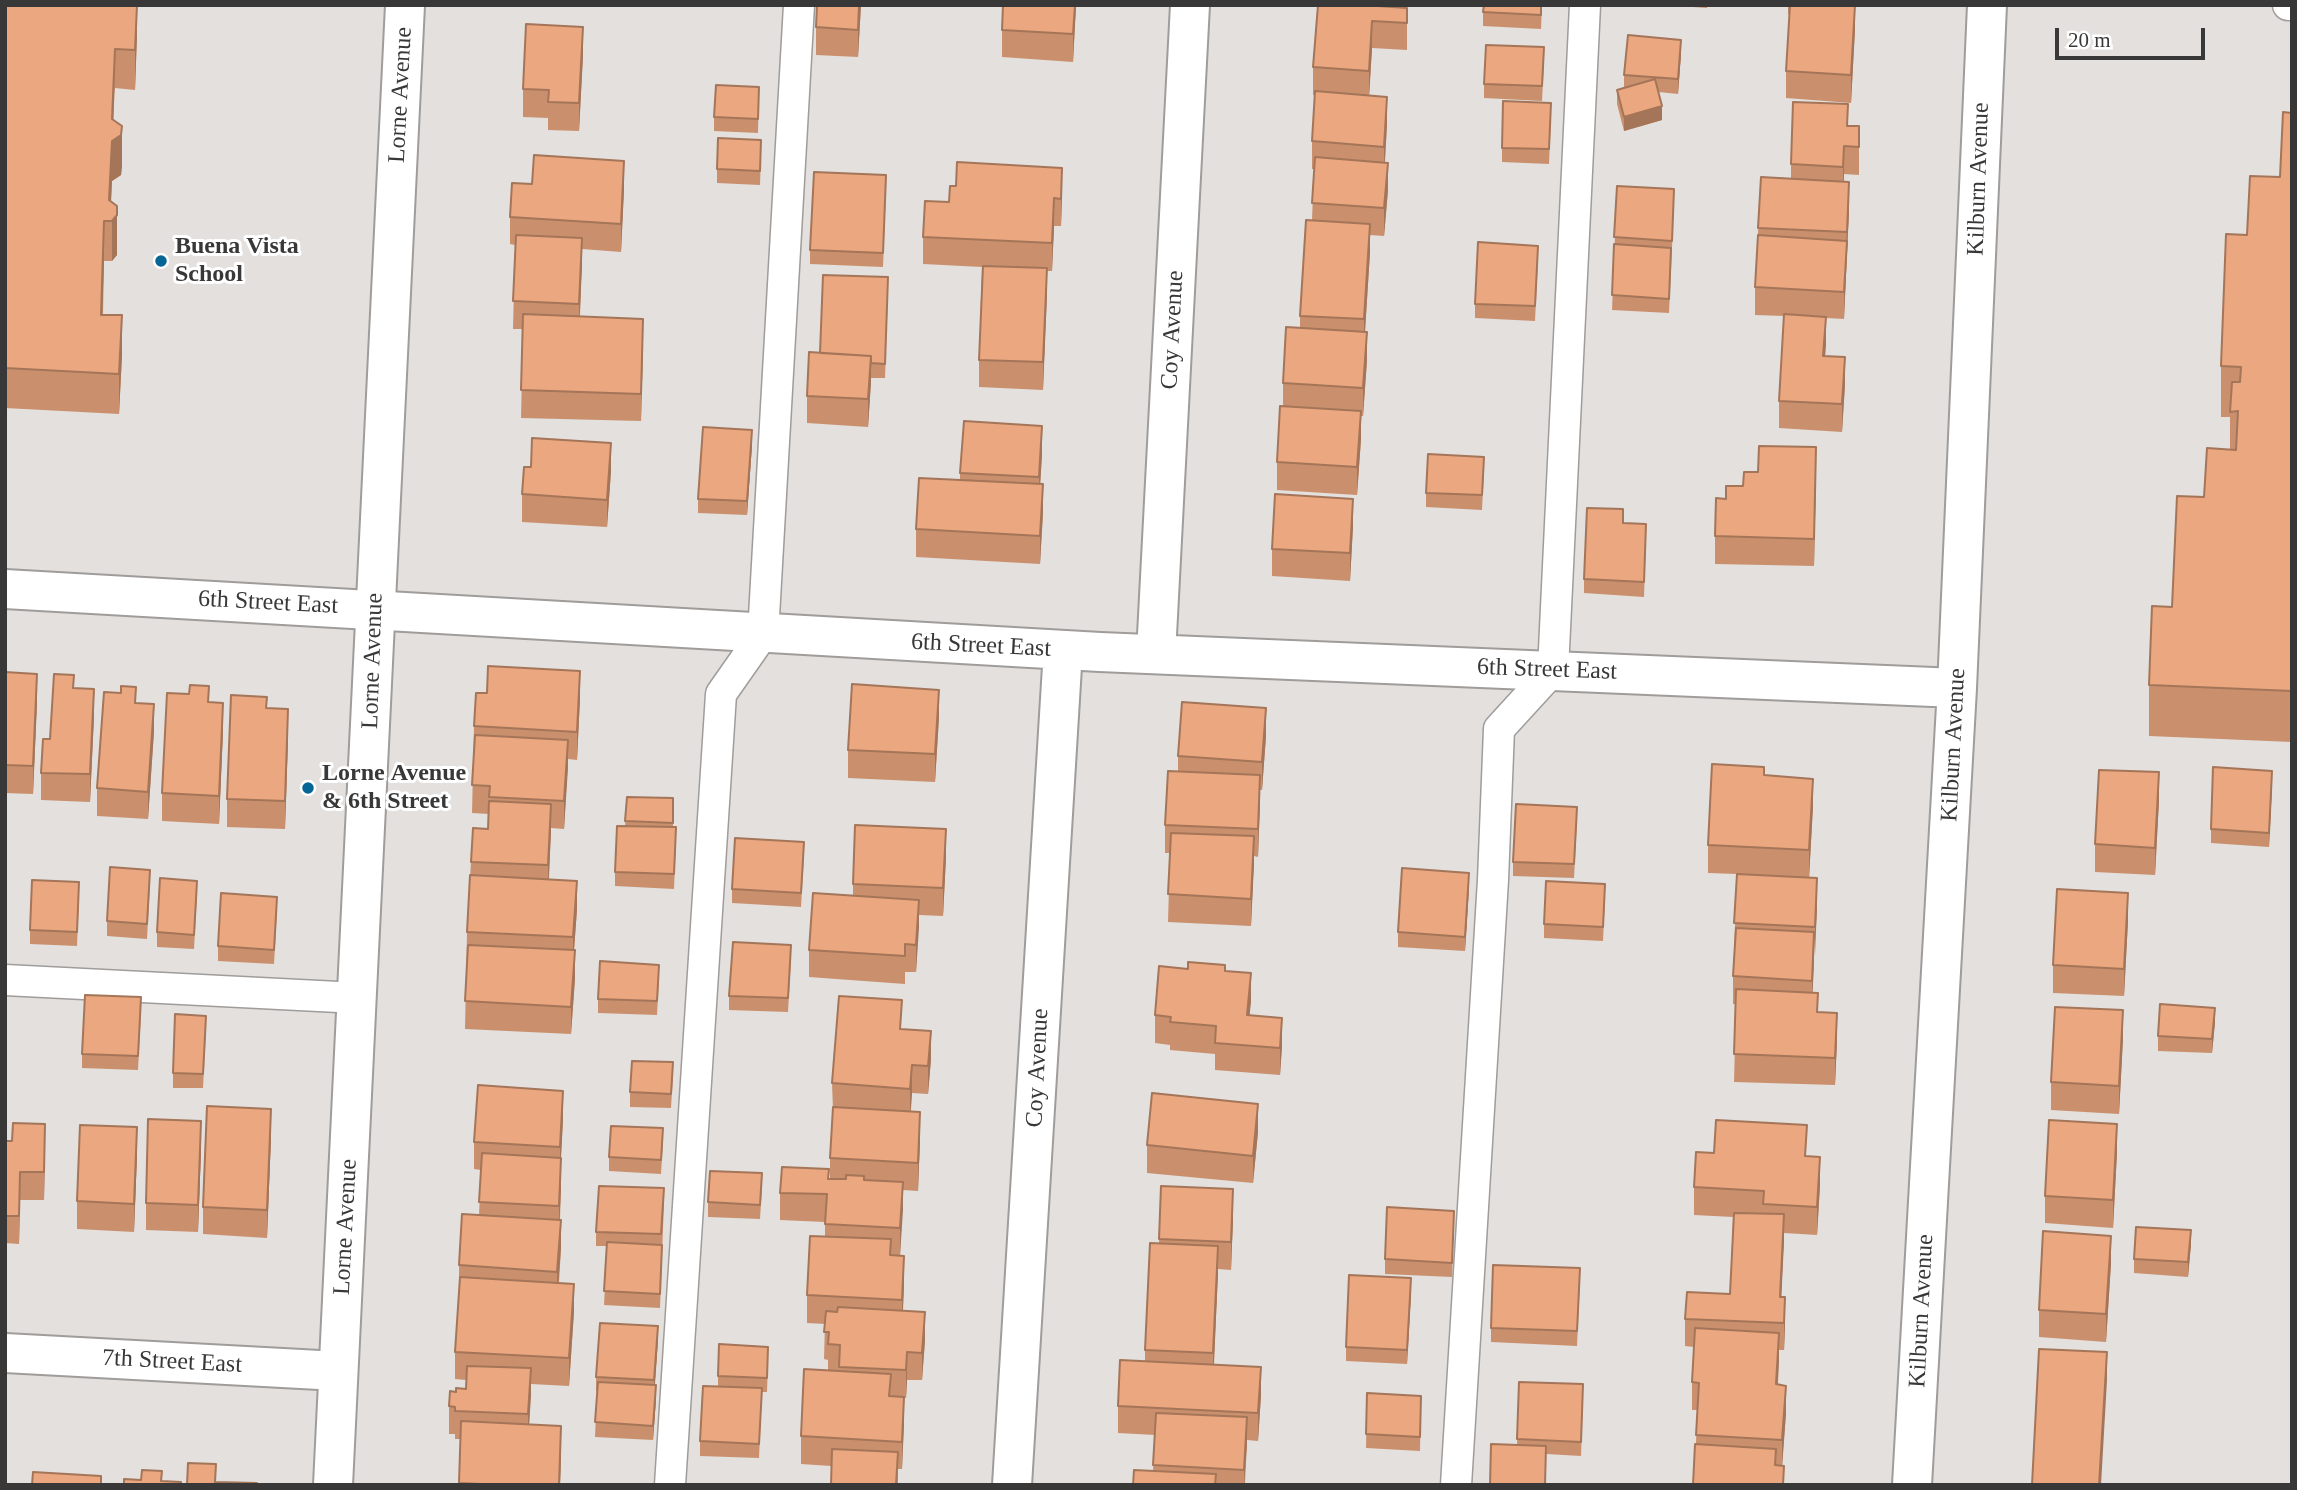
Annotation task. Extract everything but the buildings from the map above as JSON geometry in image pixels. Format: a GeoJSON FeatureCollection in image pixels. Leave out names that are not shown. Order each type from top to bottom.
{"type":"FeatureCollection","features":[{"type":"Feature","properties":{"kind":"street","name":"Lorne Avenue"},"geometry":{"type":"LineString","coordinates":[[332,1485],[405,5]]}},
{"type":"Feature","properties":{"kind":"street","name":"Coy Avenue"},"geometry":{"type":"LineString","coordinates":[[1156,654],[1190,5]]}},
{"type":"Feature","properties":{"kind":"street","name":"Kilburn Avenue"},"geometry":{"type":"LineString","coordinates":[[1912,1485],[1957,688],[1987,5]]}},
{"type":"Feature","properties":{"kind":"street","name":"6th Street East"},"geometry":{"type":"LineString","coordinates":[[5,589],[1063,650],[1957,688]]}},
{"type":"Feature","properties":{"kind":"street","name":"Coy Avenue"},"geometry":{"type":"LineString","coordinates":[[1012,1485],[1063,650]]}},
{"type":"Feature","properties":{"kind":"street","name":"7th Street East"},"geometry":{"type":"LineString","coordinates":[[5,1353],[338,1371]]}},
{"type":"Feature","properties":{"kind":"lane"},"geometry":{"type":"LineString","coordinates":[[670,1485],[721,694],[763,634],[799,5]]}},
{"type":"Feature","properties":{"kind":"lane"},"geometry":{"type":"LineString","coordinates":[[1456,1485],[1492,894],[1499,729],[1553,670],[1585,5]]}},
{"type":"Feature","properties":{"kind":"lane"},"geometry":{"type":"LineString","coordinates":[[5,980],[358,998]]}},
{"type":"Feature","properties":{"kind":"place","name":"Buena Vista School"},"geometry":{"type":"Point","coordinates":[161,261]}},
{"type":"Feature","properties":{"kind":"place","name":"Lorne Avenue & 6th Street"},"geometry":{"type":"Point","coordinates":[308,788]}}]}
